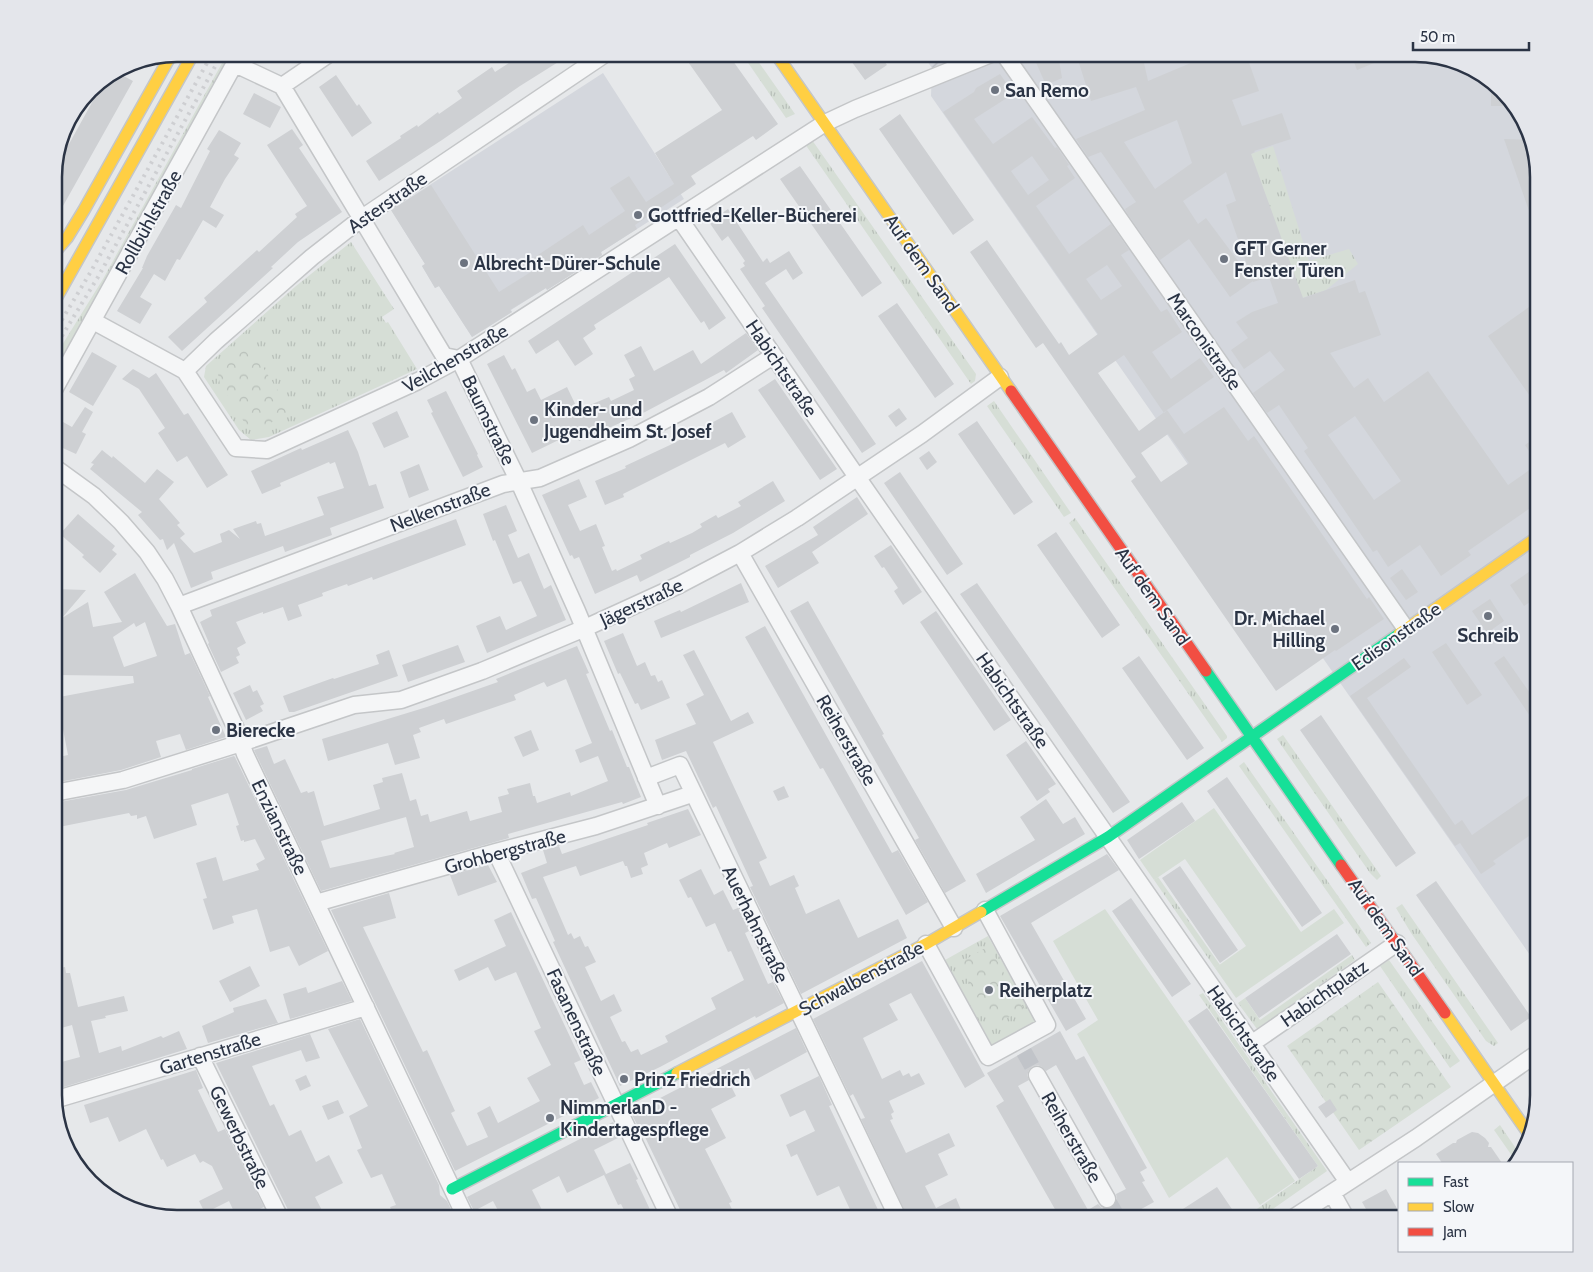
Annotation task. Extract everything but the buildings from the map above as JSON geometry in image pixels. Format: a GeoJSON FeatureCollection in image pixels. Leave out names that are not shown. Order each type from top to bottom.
{"type":"FeatureCollection","features":[{"type":"Feature","properties":{"kind":"street"},"geometry":{"type":"LineString","coordinates":[[63,286],[189,62]]}},
{"type":"Feature","properties":{"kind":"street","name":"Rollbühlstraße"},"geometry":{"type":"LineString","coordinates":[[63,374],[235,62]]}},
{"type":"Feature","properties":{"kind":"street"},"geometry":{"type":"LineString","coordinates":[[242,62],[282,86],[317,62]]}},
{"type":"Feature","properties":{"kind":"street","name":"Asterstraße"},"geometry":{"type":"LineString","coordinates":[[185,371],[216,341],[312,257],[362,218],[593,62]]}},
{"type":"Feature","properties":{"kind":"street","name":"Auf dem Sand"},"geometry":{"type":"LineString","coordinates":[[782,62],[1525,1128]]}},
{"type":"Feature","properties":{"kind":"street","name":"Veilchenstraße"},"geometry":{"type":"LineString","coordinates":[[93,321],[185,371],[236,448],[267,450],[410,385],[459,359],[825,123],[854,109],[971,62]]}},
{"type":"Feature","properties":{"kind":"street","name":"Marconistraße"},"geometry":{"type":"LineString","coordinates":[[1010,62],[1406,629]]}},
{"type":"Feature","properties":{"kind":"street"},"geometry":{"type":"LineString","coordinates":[[63,243],[167,63]]}},
{"type":"Feature","properties":{"kind":"street","name":"Baumstraße"},"geometry":{"type":"LineString","coordinates":[[282,86],[444,356],[459,359],[519,482],[585,628],[658,806]]}},
{"type":"Feature","properties":{"kind":"street","name":"Habichtstraße"},"geometry":{"type":"LineString","coordinates":[[679,218],[857,478],[1348,1182]]}},
{"type":"Feature","properties":{"kind":"street"},"geometry":{"type":"LineString","coordinates":[[63,238],[67,238]]}},
{"type":"Feature","properties":{"kind":"street","name":"Nelkenstraße"},"geometry":{"type":"LineString","coordinates":[[179,606],[503,484],[540,478],[629,439],[708,397],[773,356]]}},
{"type":"Feature","properties":{"kind":"street","name":"Jägerstraße"},"geometry":{"type":"LineString","coordinates":[[63,791],[123,780],[354,705],[402,700],[482,671],[585,628],[679,585],[740,553],[797,518],[922,434],[1000,377]]}},
{"type":"Feature","properties":{"kind":"street","name":"Enzianstraße"},"geometry":{"type":"LineString","coordinates":[[63,474],[94,496],[121,522],[147,552],[165,579],[238,731],[245,754],[462,1210]]}},
{"type":"Feature","properties":{"kind":"street","name":"Edisonstraße"},"geometry":{"type":"LineString","coordinates":[[1252,737],[1530,542]]}},
{"type":"Feature","properties":{"kind":"street","name":"Reiherstraße"},"geometry":{"type":"LineString","coordinates":[[740,553],[954,928]]}},
{"type":"Feature","properties":{"kind":"street","name":"Schwalbenstraße"},"geometry":{"type":"LineString","coordinates":[[452,1189],[926,944],[1108,836],[1252,737]]}},
{"type":"Feature","properties":{"kind":"street","name":"Auerhahnstraße"},"geometry":{"type":"LineString","coordinates":[[646,778],[680,765],[692,794],[894,1210]]}},
{"type":"Feature","properties":{"kind":"street","name":"Grohbergstraße"},"geometry":{"type":"LineString","coordinates":[[316,903],[596,826],[692,794]]}},
{"type":"Feature","properties":{"kind":"street","name":"Fasanenstraße"},"geometry":{"type":"LineString","coordinates":[[496,852],[666,1210]]}},
{"type":"Feature","properties":{"kind":"street"},"geometry":{"type":"LineString","coordinates":[[926,944],[988,1057],[1021,1047],[1047,1025],[985,910]]}},
{"type":"Feature","properties":{"kind":"street","name":"Habichtplatz"},"geometry":{"type":"LineString","coordinates":[[1252,1044],[1397,943]]}},
{"type":"Feature","properties":{"kind":"street","name":"Gartenstraße"},"geometry":{"type":"LineString","coordinates":[[63,1097],[366,1007]]}},
{"type":"Feature","properties":{"kind":"street","name":"Gewerbstraße"},"geometry":{"type":"LineString","coordinates":[[200,1056],[276,1210]]}},
{"type":"Feature","properties":{"kind":"street"},"geometry":{"type":"LineString","coordinates":[[1305,1210],[1530,1058]]}},
{"type":"Feature","properties":{"kind":"street","name":"Reiherstraße"},"geometry":{"type":"LineString","coordinates":[[1037,1076],[1107,1199]]}},
{"type":"Feature","properties":{"kind":"street"},"geometry":{"type":"LineString","coordinates":[[1332,1193],[1342,1210]]}},
{"type":"Feature","properties":{"kind":"shaded area"},"geometry":{"type":"Polygon","coordinates":[[[928,62],[946,62],[932,68],[928,62]]]}},
{"type":"Feature","properties":{"kind":"shaded area"},"geometry":{"type":"Polygon","coordinates":[[[946,62],[1431,63],[1460,71],[1473,78],[1486,86],[1507,107],[1519,126],[1530,162],[1530,955],[931,96],[932,68],[946,62]]]}},
{"type":"Feature","properties":{"kind":"shaded area"},"geometry":{"type":"Polygon","coordinates":[[[603,73],[684,199],[601,252],[602,255],[547,290],[546,288],[511,310],[512,312],[472,337],[439,286],[435,288],[422,266],[425,264],[391,210],[603,73]]]}},
{"type":"Feature","properties":{"kind":"green space"},"geometry":{"type":"Polygon","coordinates":[[[223,62],[228,62],[63,357],[63,343],[103,279],[223,62]]]}},
{"type":"Feature","properties":{"kind":"green space"},"geometry":{"type":"Polygon","coordinates":[[[748,62],[759,62],[795,114],[786,118],[748,62]]]}},
{"type":"Feature","properties":{"kind":"green space"},"geometry":{"type":"Polygon","coordinates":[[[812,140],[976,374],[975,381],[971,384],[805,144],[812,140]]]}},
{"type":"Feature","properties":{"kind":"green space"},"geometry":{"type":"Polygon","coordinates":[[[1273,146],[1309,261],[1349,249],[1358,264],[1326,290],[1302,298],[1251,154],[1273,146]]]}},
{"type":"Feature","properties":{"kind":"green space"},"geometry":{"type":"Polygon","coordinates":[[[351,242],[394,309],[382,317],[386,323],[388,322],[417,369],[269,437],[251,440],[239,430],[204,377],[206,366],[296,286],[351,242]]]}},
{"type":"Feature","properties":{"kind":"green space"},"geometry":{"type":"Polygon","coordinates":[[[246,349],[255,355],[286,403],[298,405],[263,428],[254,428],[246,425],[220,384],[218,374],[224,364],[246,349]]]}},
{"type":"Feature","properties":{"kind":"green space"},"geometry":{"type":"Polygon","coordinates":[[[994,401],[1071,513],[1064,517],[987,406],[994,401]]]}},
{"type":"Feature","properties":{"kind":"green space"},"geometry":{"type":"Polygon","coordinates":[[[1075,518],[1227,736],[1222,742],[1069,523],[1075,518]]]}},
{"type":"Feature","properties":{"kind":"green space"},"geometry":{"type":"Polygon","coordinates":[[[1283,735],[1381,876],[1377,880],[1370,873],[1277,739],[1283,735]]]}},
{"type":"Feature","properties":{"kind":"green space"},"geometry":{"type":"Polygon","coordinates":[[[1244,762],[1371,943],[1366,947],[1239,766],[1244,762]]]}},
{"type":"Feature","properties":{"kind":"green space"},"geometry":{"type":"Polygon","coordinates":[[[1214,808],[1301,932],[1334,909],[1344,923],[1236,998],[1215,968],[1246,946],[1185,859],[1154,880],[1140,860],[1214,808]]]}},
{"type":"Feature","properties":{"kind":"green space"},"geometry":{"type":"Polygon","coordinates":[[[1158,877],[1220,965],[1215,968],[1154,880],[1158,877]]]}},
{"type":"Feature","properties":{"kind":"green space"},"geometry":{"type":"Polygon","coordinates":[[[1402,904],[1498,1043],[1494,1046],[1486,1041],[1411,933],[1396,908],[1402,904]]]}},
{"type":"Feature","properties":{"kind":"green space"},"geometry":{"type":"Polygon","coordinates":[[[1105,909],[1295,1181],[1260,1205],[1227,1157],[1169,1198],[1077,1034],[1098,1020],[1053,941],[1105,909]]]}},
{"type":"Feature","properties":{"kind":"green space","name":"Reiherplatz"},"geometry":{"type":"Polygon","coordinates":[[[988,936],[1036,1023],[993,1047],[945,960],[988,936]]]}},
{"type":"Feature","properties":{"kind":"green space"},"geometry":{"type":"Polygon","coordinates":[[[989,946],[1024,1009],[993,1026],[959,963],[989,946]]]}},
{"type":"Feature","properties":{"kind":"green space"},"geometry":{"type":"Polygon","coordinates":[[[1352,955],[1355,960],[1257,1029],[1238,1003],[1245,998],[1260,1020],[1352,955]]]}},
{"type":"Feature","properties":{"kind":"green space"},"geometry":{"type":"Polygon","coordinates":[[[1389,960],[1460,1061],[1450,1068],[1380,966],[1389,960]]]}},
{"type":"Feature","properties":{"kind":"green space"},"geometry":{"type":"Polygon","coordinates":[[[1378,982],[1451,1087],[1359,1150],[1287,1046],[1378,982]]]}},
{"type":"Feature","properties":{"kind":"green space"},"geometry":{"type":"Polygon","coordinates":[[[1203,993],[1327,1171],[1271,1210],[1255,1210],[1318,1166],[1199,995],[1203,993]]]}},
{"type":"Feature","properties":{"kind":"green space"},"geometry":{"type":"Polygon","coordinates":[[[1500,1125],[1517,1150],[1513,1157],[1494,1130],[1500,1125]]]}},
{"type":"Feature","properties":{"kind":"tunnel"},"geometry":{"type":"LineString","coordinates":[[1024,1052],[1037,1075]]}},
{"type":"Feature","properties":{"kind":"tunnel"},"geometry":{"type":"LineString","coordinates":[[1107,1199],[1113,1210]]}},
{"type":"Feature","properties":{"kind":"railway"},"geometry":{"type":"LineString","coordinates":[[63,318],[208,62]]}},
{"type":"Feature","properties":{"kind":"railway"},"geometry":{"type":"LineString","coordinates":[[63,334],[98,277],[218,62]]}},
{"type":"Feature","properties":{"kind":"traffic: fast"},"geometry":{"type":"LineString","coordinates":[[981,912],[1108,837],[1399,634]]}},
{"type":"Feature","properties":{"kind":"traffic: fast"},"geometry":{"type":"LineString","coordinates":[[1206,671],[1341,865]]}},
{"type":"Feature","properties":{"kind":"traffic: fast"},"geometry":{"type":"LineString","coordinates":[[452,1189],[677,1073]]}},
{"type":"Feature","properties":{"kind":"traffic: slow"},"geometry":{"type":"LineString","coordinates":[[63,286],[189,62]]}},
{"type":"Feature","properties":{"kind":"traffic: slow"},"geometry":{"type":"LineString","coordinates":[[782,62],[1011,391]]}},
{"type":"Feature","properties":{"kind":"traffic: slow"},"geometry":{"type":"LineString","coordinates":[[63,243],[84,210],[167,63]]}},
{"type":"Feature","properties":{"kind":"traffic: slow"},"geometry":{"type":"LineString","coordinates":[[1399,634],[1530,542]]}},
{"type":"Feature","properties":{"kind":"traffic: slow"},"geometry":{"type":"LineString","coordinates":[[677,1073],[926,944],[981,912]]}},
{"type":"Feature","properties":{"kind":"traffic: slow"},"geometry":{"type":"LineString","coordinates":[[1445,1013],[1525,1128]]}},
{"type":"Feature","properties":{"kind":"traffic: jam"},"geometry":{"type":"LineString","coordinates":[[1011,391],[1206,671]]}},
{"type":"Feature","properties":{"kind":"traffic: jam"},"geometry":{"type":"LineString","coordinates":[[1341,865],[1445,1013]]}},
{"type":"Feature","properties":{"kind":"place","name":"San Remo"},"geometry":{"type":"Point","coordinates":[995,90]}},
{"type":"Feature","properties":{"kind":"place","name":"Gottfried-Keller-Bücherei"},"geometry":{"type":"Point","coordinates":[638,215]}},
{"type":"Feature","properties":{"kind":"place","name":"GFT Gerner Fenster Türen"},"geometry":{"type":"Point","coordinates":[1224,259]}},
{"type":"Feature","properties":{"kind":"place","name":"Albrecht-Dürer-Schule"},"geometry":{"type":"Point","coordinates":[464,263]}},
{"type":"Feature","properties":{"kind":"place","name":"Kinder- und Jugendheim St. Josef"},"geometry":{"type":"Point","coordinates":[534,420]}},
{"type":"Feature","properties":{"kind":"place","name":"Schreib"},"geometry":{"type":"Point","coordinates":[1488,616]}},
{"type":"Feature","properties":{"kind":"place","name":"Dr. Michael Hilling"},"geometry":{"type":"Point","coordinates":[1335,629]}},
{"type":"Feature","properties":{"kind":"place","name":"Bierecke"},"geometry":{"type":"Point","coordinates":[216,730]}},
{"type":"Feature","properties":{"kind":"place","name":"Reiherplatz"},"geometry":{"type":"Point","coordinates":[989,990]}},
{"type":"Feature","properties":{"kind":"place","name":"Prinz Friedrich"},"geometry":{"type":"Point","coordinates":[624,1079]}},
{"type":"Feature","properties":{"kind":"place","name":"NimmerlanD - Kindertagespflege"},"geometry":{"type":"Point","coordinates":[550,1118]}}]}
